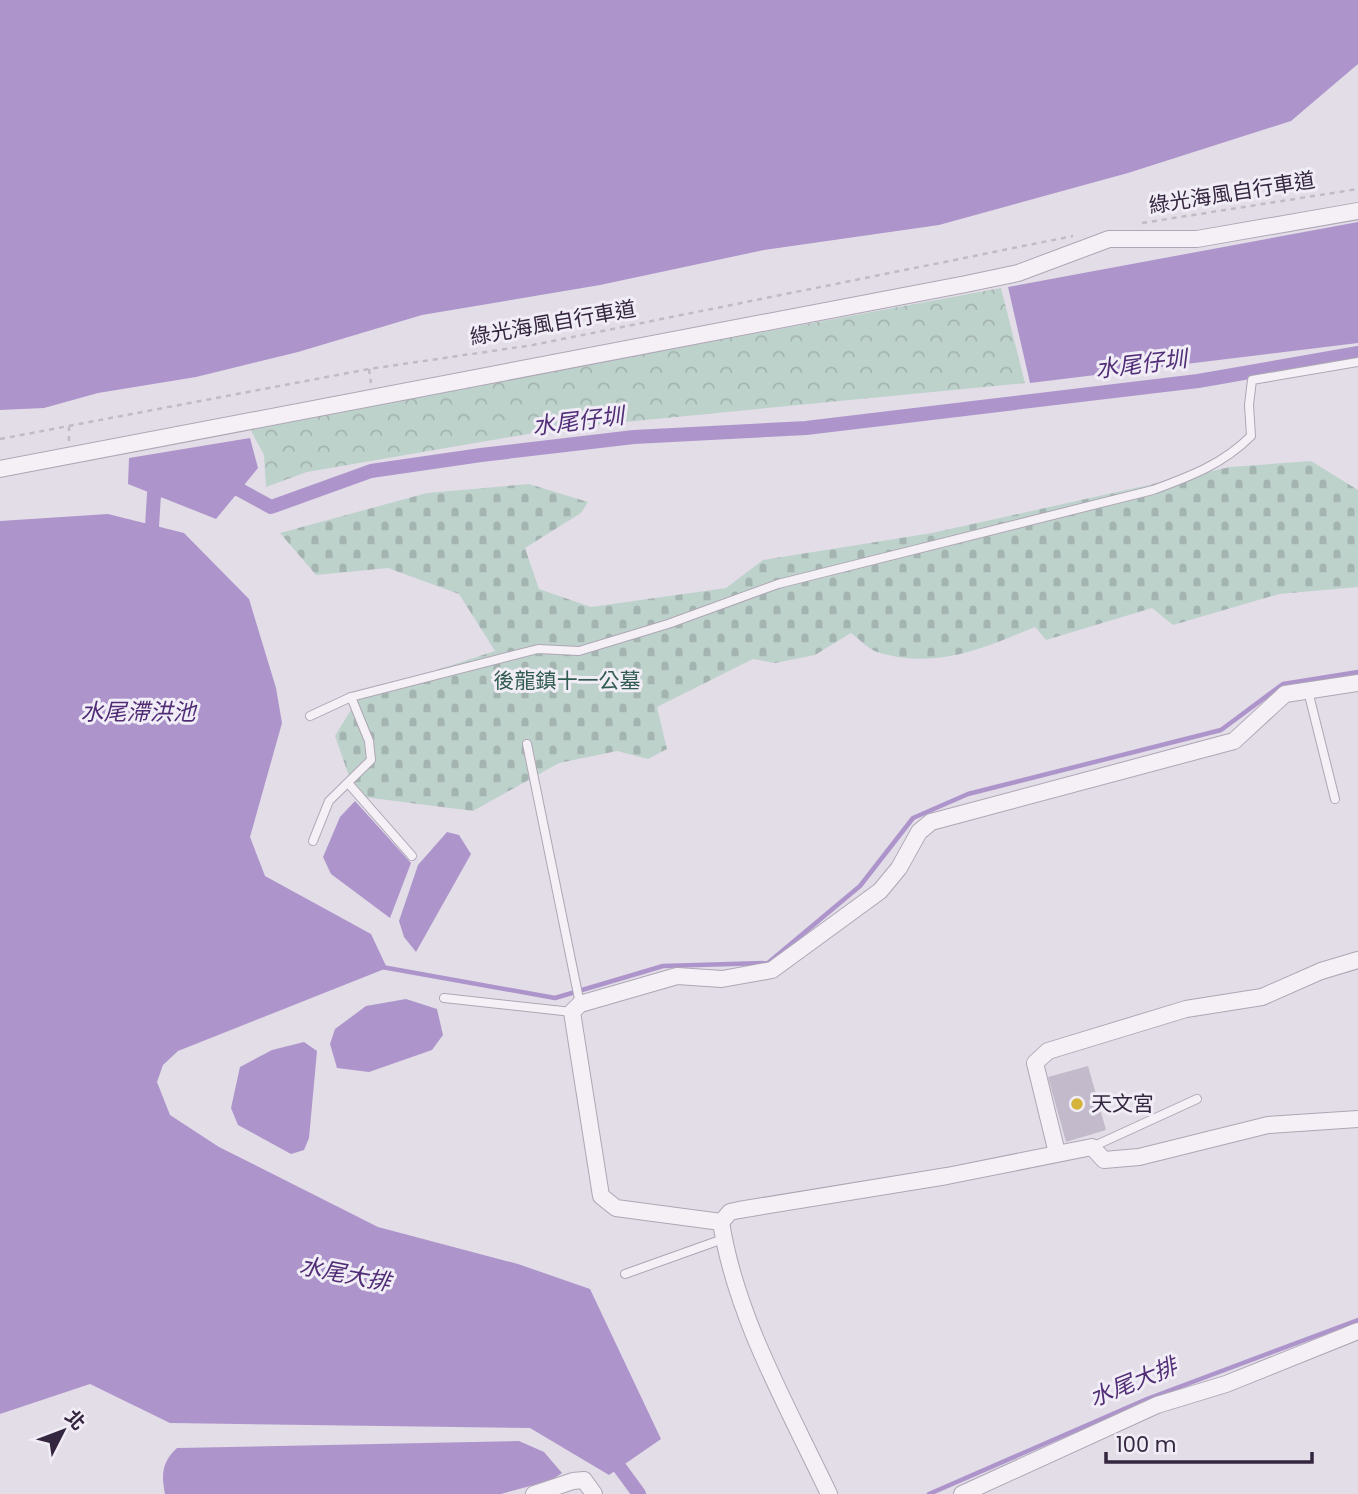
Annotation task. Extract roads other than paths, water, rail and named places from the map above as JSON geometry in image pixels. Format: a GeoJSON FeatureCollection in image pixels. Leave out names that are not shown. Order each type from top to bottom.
{"type":"FeatureCollection","features":[{"type":"Feature","properties":{"kind":"street"},"geometry":{"type":"LineString","coordinates":[[0,468],[966,284],[1018,273],[1109,239],[1197,239],[1358,211]]}},
{"type":"Feature","properties":{"kind":"street"},"geometry":{"type":"LineString","coordinates":[[720,1222],[616,1208],[601,1196],[577,1005],[677,976],[722,979],[772,970],[880,891],[900,868],[919,832],[931,822],[1234,741],[1285,694],[1358,683]]}},
{"type":"Feature","properties":{"kind":"street"},"geometry":{"type":"LineString","coordinates":[[1057,1153],[1035,1063],[1039,1056],[1186,1009],[1262,997],[1321,971],[1358,960]]}},
{"type":"Feature","properties":{"kind":"street"},"geometry":{"type":"LineString","coordinates":[[720,1222],[730,1212],[739,1210],[947,1176],[1092,1147],[1104,1160],[1139,1157],[1268,1125],[1358,1119]]}},
{"type":"Feature","properties":{"kind":"street"},"geometry":{"type":"LineString","coordinates":[[720,1222],[747,1317],[829,1494]]}},
{"type":"Feature","properties":{"kind":"street"},"geometry":{"type":"LineString","coordinates":[[962,1494],[1157,1405],[1226,1384],[1358,1331]]}},
{"type":"Feature","properties":{"kind":"street"},"geometry":{"type":"LineString","coordinates":[[534,1494],[573,1480],[584,1480],[594,1494]]}},
{"type":"Feature","properties":{"kind":"lane"},"geometry":{"type":"LineString","coordinates":[[310,716],[351,696],[538,649],[579,651],[668,624],[778,584],[1153,490],[1202,472],[1232,455],[1251,436],[1249,405],[1252,380],[1358,362]]}},
{"type":"Feature","properties":{"kind":"lane"},"geometry":{"type":"LineString","coordinates":[[1308,691],[1335,799]]}},
{"type":"Feature","properties":{"kind":"lane"},"geometry":{"type":"LineString","coordinates":[[313,841],[329,801],[371,760],[369,741],[351,696]]}},
{"type":"Feature","properties":{"kind":"lane"},"geometry":{"type":"LineString","coordinates":[[444,998],[577,1005],[576,985],[527,744]]}},
{"type":"Feature","properties":{"kind":"lane"},"geometry":{"type":"LineString","coordinates":[[348,783],[412,856]]}},
{"type":"Feature","properties":{"kind":"lane"},"geometry":{"type":"LineString","coordinates":[[1092,1147],[1197,1099]]}},
{"type":"Feature","properties":{"kind":"lane"},"geometry":{"type":"LineString","coordinates":[[625,1274],[723,1239]]}},
{"type":"Feature","properties":{"kind":"water"},"geometry":{"type":"Polygon","coordinates":[[[0,0],[1358,0],[1358,64],[1291,121],[1128,173],[939,225],[764,250],[600,285],[422,315],[298,352],[196,377],[98,393],[44,408],[0,410],[0,0]]]}},
{"type":"Feature","properties":{"kind":"water"},"geometry":{"type":"Polygon","coordinates":[[[1358,222],[1358,343],[1030,383],[1008,287],[1358,222]]]}},
{"type":"Feature","properties":{"kind":"water"},"geometry":{"type":"Polygon","coordinates":[[[250,438],[258,468],[216,519],[128,484],[129,458],[250,438]]]}},
{"type":"Feature","properties":{"kind":"water","name":"水尾滯洪池"},"geometry":{"type":"Polygon","coordinates":[[[108,514],[184,533],[249,599],[276,688],[282,723],[250,837],[265,876],[371,934],[387,968],[178,1051],[163,1065],[157,1082],[170,1115],[219,1147],[378,1227],[518,1264],[590,1289],[661,1439],[609,1475],[530,1428],[170,1423],[90,1384],[0,1414],[0,521],[108,514]]]}},
{"type":"Feature","properties":{"kind":"water"},"geometry":{"type":"Polygon","coordinates":[[[355,801],[411,863],[390,918],[331,874],[323,857],[340,817],[355,801]]]}},
{"type":"Feature","properties":{"kind":"water"},"geometry":{"type":"Polygon","coordinates":[[[447,832],[459,835],[471,854],[416,952],[404,937],[399,921],[418,865],[447,832]]]}},
{"type":"Feature","properties":{"kind":"water"},"geometry":{"type":"Polygon","coordinates":[[[406,999],[437,1009],[443,1035],[432,1050],[369,1072],[337,1068],[330,1044],[335,1029],[366,1006],[406,999]]]}},
{"type":"Feature","properties":{"kind":"water"},"geometry":{"type":"Polygon","coordinates":[[[304,1042],[317,1051],[309,1138],[304,1150],[291,1154],[238,1125],[231,1108],[240,1067],[272,1050],[304,1042]]]}},
{"type":"Feature","properties":{"kind":"water"},"geometry":{"type":"Polygon","coordinates":[[[519,1441],[544,1452],[562,1473],[552,1480],[501,1494],[165,1494],[164,1487],[166,1463],[177,1448],[519,1441]]]}},
{"type":"Feature","properties":{"kind":"waterway","name":"水尾仔圳"},"geometry":{"type":"LineString","coordinates":[[223,485],[240,490],[271,507],[371,471],[481,455],[634,437],[806,428],[1198,381],[1358,353]]}},
{"type":"Feature","properties":{"kind":"waterway","name":"水尾仔圳"},"geometry":{"type":"LineString","coordinates":[[151,543],[154,494],[169,484]]}},
{"type":"Feature","properties":{"kind":"waterway"},"geometry":{"type":"LineString","coordinates":[[382,967],[555,998],[663,966],[768,963],[860,886],[913,818],[968,794],[1221,730],[1283,684],[1358,672]]}},
{"type":"Feature","properties":{"kind":"waterway","name":"水尾大排"},"geometry":{"type":"LineString","coordinates":[[929,1494],[1147,1399],[1358,1320]]}},
{"type":"Feature","properties":{"kind":"waterway","name":"水尾大排"},"geometry":{"type":"LineString","coordinates":[[605,1456],[620,1468],[639,1494]]}},
{"type":"Feature","properties":{"kind":"place","name":"天文宮"},"geometry":{"type":"Point","coordinates":[1077,1104]}},
{"type":"Feature","properties":{"kind":"park label","name":"後龍鎮十一公墓"},"geometry":{"type":"Point","coordinates":[567,681]}}]}
